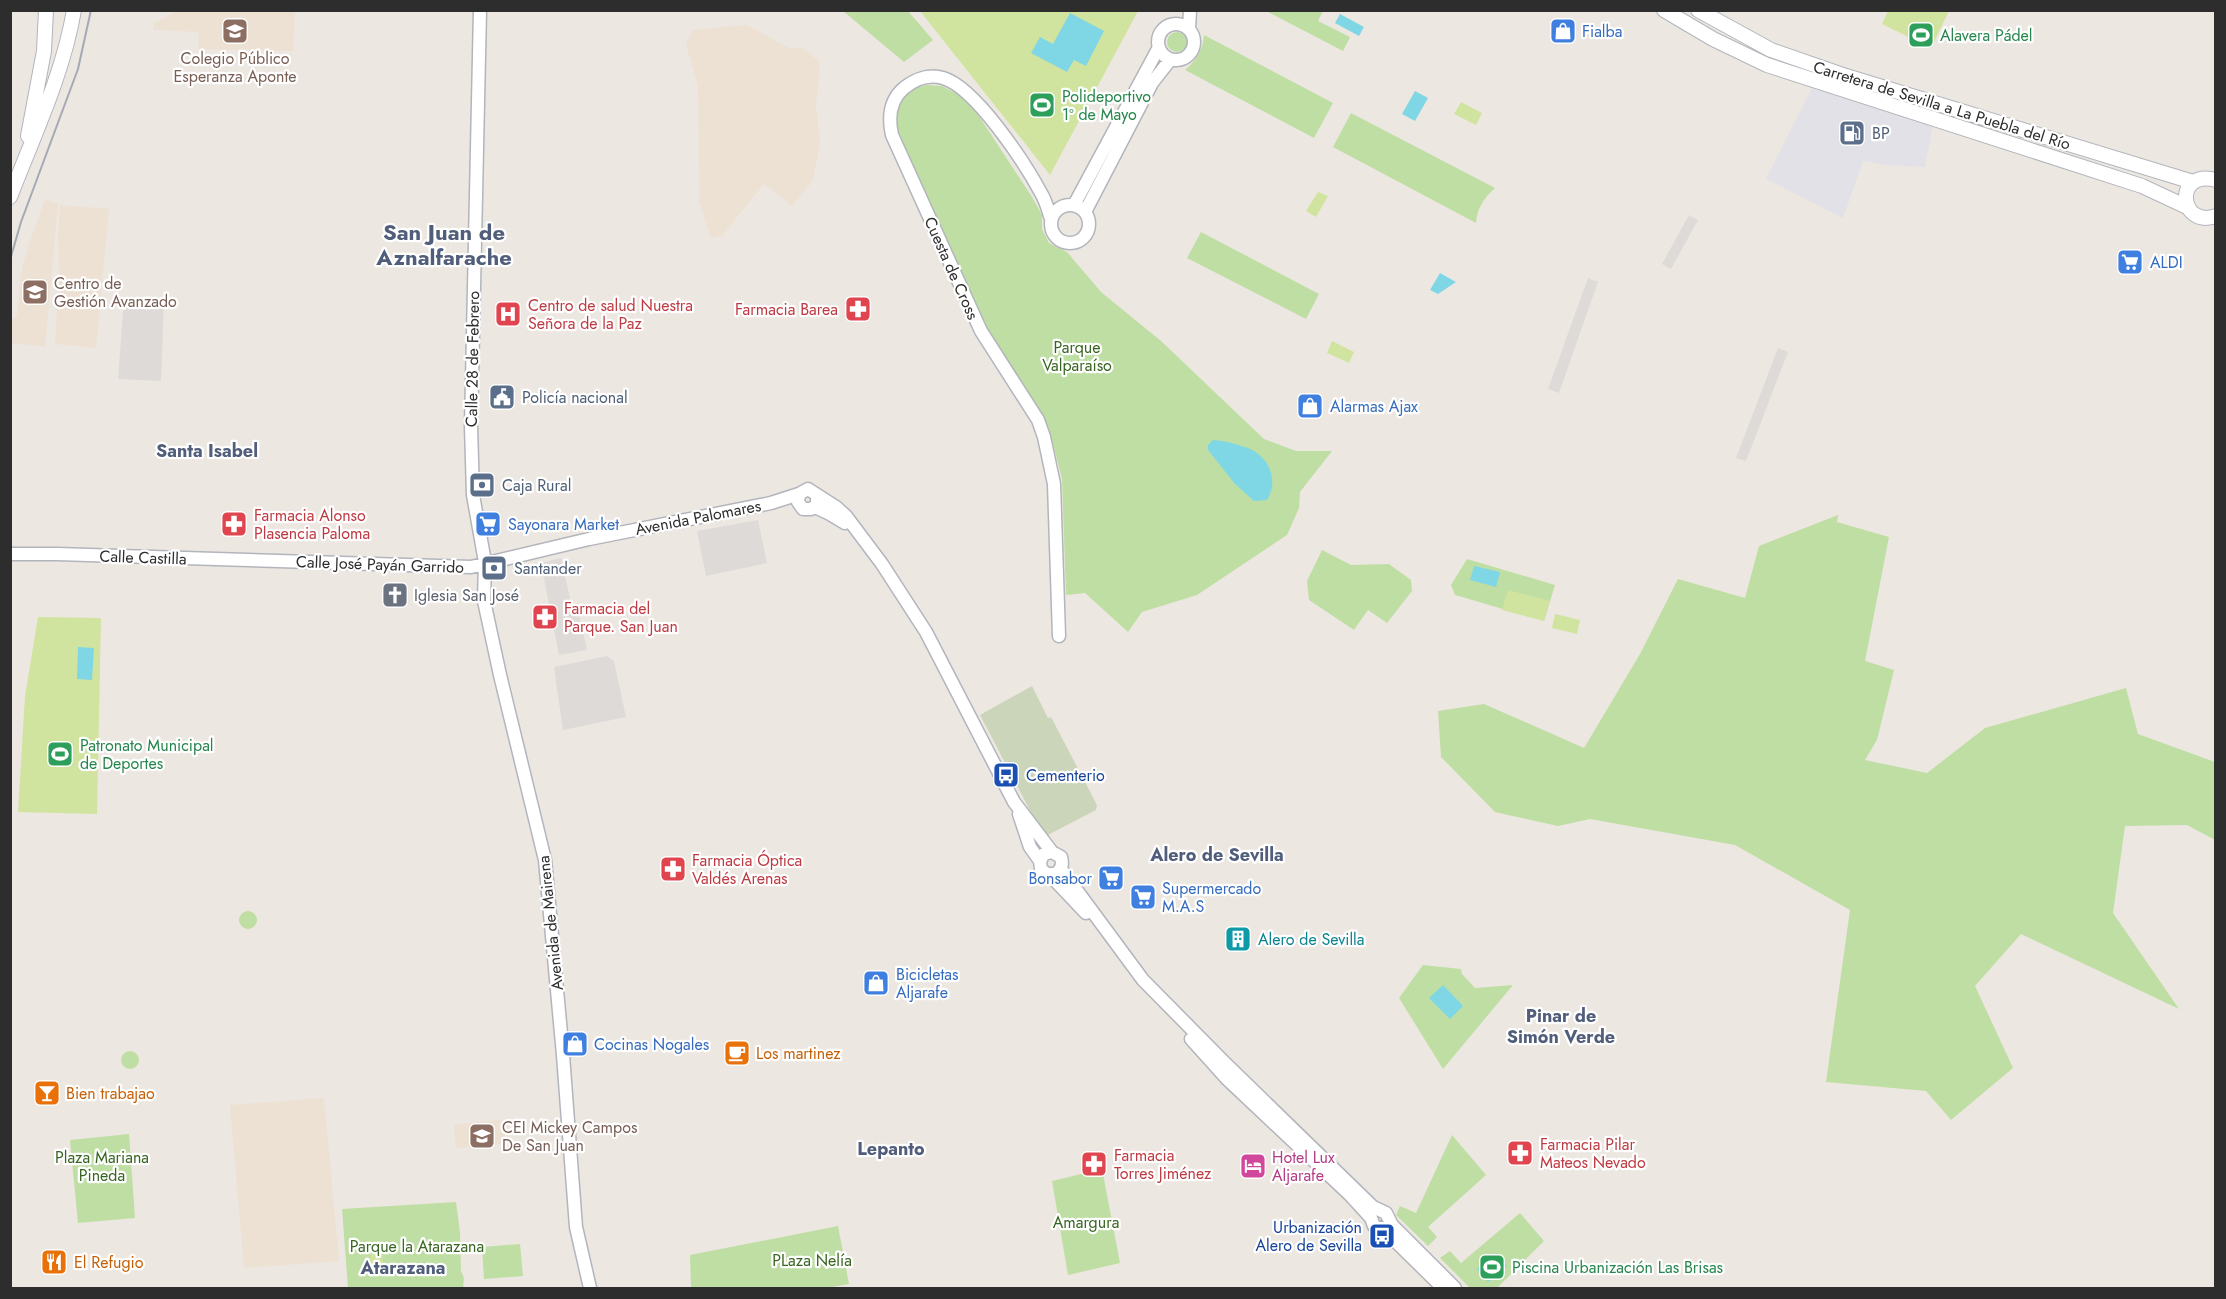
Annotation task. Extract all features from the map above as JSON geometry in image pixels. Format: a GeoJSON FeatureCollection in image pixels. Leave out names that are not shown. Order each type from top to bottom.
{"type":"FeatureCollection","features":[{"type":"Feature","properties":{"kind":"main road"},"geometry":{"type":"LineString","coordinates":[[22,165],[44,51],[46,10]]}},
{"type":"Feature","properties":{"kind":"main road"},"geometry":{"type":"LineString","coordinates":[[10,200],[43,114],[70,31],[74,10]]}},
{"type":"Feature","properties":{"kind":"main road"},"geometry":{"type":"LineString","coordinates":[[1664,10],[1767,65],[2142,186],[2187,207],[2195,216],[2202,218],[2216,216]]}},
{"type":"Feature","properties":{"kind":"main road","name":"Carretera de Sevilla a La Puebla del Río"},"geometry":{"type":"LineString","coordinates":[[1698,10],[1772,50],[1846,76],[2193,182]]}},
{"type":"Feature","properties":{"kind":"main road"},"geometry":{"type":"LineString","coordinates":[[1744,54],[1790,83]]}},
{"type":"Feature","properties":{"kind":"main road"},"geometry":{"type":"LineString","coordinates":[[2187,207],[2186,191],[2193,182],[2206,177],[2216,180]]}},
{"type":"Feature","properties":{"kind":"street","name":"Calle 28 de Febrero"},"geometry":{"type":"LineString","coordinates":[[480,10],[471,426],[473,495],[485,562]]}},
{"type":"Feature","properties":{"kind":"street"},"geometry":{"type":"LineString","coordinates":[[1074,208],[1158,47],[1160,33],[1172,24],[1179,10]]}},
{"type":"Feature","properties":{"kind":"street"},"geometry":{"type":"LineString","coordinates":[[1189,29],[1190,10]]}},
{"type":"Feature","properties":{"kind":"street"},"geometry":{"type":"LineString","coordinates":[[1158,47],[1161,53],[1170,60],[1181,60],[1190,54],[1194,38],[1189,29],[1180,24],[1172,24]]}},
{"type":"Feature","properties":{"kind":"street"},"geometry":{"type":"LineString","coordinates":[[1074,208],[1152,83],[1170,60]]}},
{"type":"Feature","properties":{"kind":"street","name":"Cuesta de Cross"},"geometry":{"type":"LineString","coordinates":[[1051,219],[1042,194],[988,114],[954,83],[938,77],[921,78],[909,84],[896,97],[890,114],[892,135],[981,331],[1038,420],[1044,437],[1054,484],[1059,636]]}},
{"type":"Feature","properties":{"kind":"street","name":"Cuesta de Cross"},"geometry":{"type":"LineString","coordinates":[[1042,194],[1074,208]]}},
{"type":"Feature","properties":{"kind":"street"},"geometry":{"type":"LineString","coordinates":[[1074,208],[1089,220],[1088,230],[1083,238],[1076,242],[1060,241],[1054,235],[1051,219],[1055,211],[1074,208]]}},
{"type":"Feature","properties":{"kind":"street"},"geometry":{"type":"LineString","coordinates":[[816,501],[807,510],[800,500],[808,489],[816,501],[830,514],[854,528],[882,564],[926,632],[1014,801],[1030,847],[1040,861],[1041,869],[1055,872],[1140,984],[1227,1079],[1350,1195],[1374,1214],[1386,1213],[1386,1224],[1443,1288]]}},
{"type":"Feature","properties":{"kind":"street","name":"Avenida Palomares"},"geometry":{"type":"LineString","coordinates":[[485,562],[771,503],[800,500]]}},
{"type":"Feature","properties":{"kind":"street","name":"Calle Castilla"},"geometry":{"type":"LineString","coordinates":[[12,554],[53,558],[102,555],[274,561]]}},
{"type":"Feature","properties":{"kind":"street","name":"Calle José Payán Garrido"},"geometry":{"type":"LineString","coordinates":[[274,561],[471,567],[485,562]]}},
{"type":"Feature","properties":{"kind":"street","name":"Avenida de Mairena"},"geometry":{"type":"LineString","coordinates":[[485,562],[484,601],[545,860],[576,1227],[590,1288]]}},
{"type":"Feature","properties":{"kind":"street"},"geometry":{"type":"LineString","coordinates":[[1014,801],[1052,852],[1060,857],[1062,863],[1055,872]]}},
{"type":"Feature","properties":{"kind":"street"},"geometry":{"type":"LineString","coordinates":[[1040,861],[1044,854],[1052,852]]}},
{"type":"Feature","properties":{"kind":"street"},"geometry":{"type":"LineString","coordinates":[[1386,1224],[1455,1288]]}},
{"type":"Feature","properties":{"kind":"shaded area","name":"Colegio Público Esperanza Aponte"},"geometry":{"type":"Polygon","coordinates":[[[176,11],[295,11],[293,51],[198,49],[199,32],[153,30],[154,23],[176,11]]]}},
{"type":"Feature","properties":{"kind":"shaded area"},"geometry":{"type":"Polygon","coordinates":[[[747,25],[791,49],[802,47],[820,62],[816,106],[820,144],[812,182],[792,206],[764,184],[721,237],[711,238],[699,202],[698,86],[686,45],[692,30],[747,25]]]}},
{"type":"Feature","properties":{"kind":"shaded area"},"geometry":{"type":"Polygon","coordinates":[[[1812,88],[1933,125],[1925,167],[1885,165],[1863,161],[1843,218],[1766,179],[1812,88]]]}},
{"type":"Feature","properties":{"kind":"shaded area","name":"Centro de Gestión Avanzado"},"geometry":{"type":"Polygon","coordinates":[[[45,200],[58,204],[45,347],[11,343],[11,320],[17,316],[22,268],[45,200]]]}},
{"type":"Feature","properties":{"kind":"shaded area"},"geometry":{"type":"Polygon","coordinates":[[[60,205],[109,209],[96,348],[55,344],[60,205]]]}},
{"type":"Feature","properties":{"kind":"shaded area"},"geometry":{"type":"Polygon","coordinates":[[[1689,215],[1698,220],[1671,269],[1662,264],[1689,215]]]}},
{"type":"Feature","properties":{"kind":"shaded area"},"geometry":{"type":"Polygon","coordinates":[[[1588,278],[1598,282],[1559,393],[1548,389],[1588,278]]]}},
{"type":"Feature","properties":{"kind":"shaded area"},"geometry":{"type":"Polygon","coordinates":[[[124,299],[164,300],[161,381],[118,379],[124,299]]]}},
{"type":"Feature","properties":{"kind":"shaded area"},"geometry":{"type":"Polygon","coordinates":[[[1778,348],[1788,352],[1746,461],[1736,458],[1778,348]]]}},
{"type":"Feature","properties":{"kind":"shaded area"},"geometry":{"type":"Polygon","coordinates":[[[758,520],[767,563],[706,576],[697,531],[758,520]]]}},
{"type":"Feature","properties":{"kind":"shaded area"},"geometry":{"type":"Polygon","coordinates":[[[561,558],[572,607],[577,606],[587,650],[559,655],[541,563],[561,558]]]}},
{"type":"Feature","properties":{"kind":"shaded area"},"geometry":{"type":"Polygon","coordinates":[[[607,656],[614,661],[626,717],[563,730],[554,667],[607,656]]]}},
{"type":"Feature","properties":{"kind":"shaded area"},"geometry":{"type":"Polygon","coordinates":[[[324,1098],[339,1261],[244,1268],[230,1105],[324,1098]]]}},
{"type":"Feature","properties":{"kind":"shaded area","name":"CEI Mickey Campos De San Juan"},"geometry":{"type":"Polygon","coordinates":[[[508,1119],[510,1143],[456,1148],[454,1125],[508,1119]]]}},
{"type":"Feature","properties":{"kind":"green space","name":"Alavera Pádel"},"geometry":{"type":"Polygon","coordinates":[[[1888,10],[1949,11],[1931,48],[1882,24],[1888,10]]]}},
{"type":"Feature","properties":{"kind":"green space"},"geometry":{"type":"Polygon","coordinates":[[[843,11],[908,11],[933,40],[904,62],[843,11]]]}},
{"type":"Feature","properties":{"kind":"green space","name":"Polideportivo 1º de Mayo"},"geometry":{"type":"Polygon","coordinates":[[[920,11],[1138,11],[1050,175],[920,11]]]}},
{"type":"Feature","properties":{"kind":"green space"},"geometry":{"type":"Polygon","coordinates":[[[1266,11],[1323,11],[1318,21],[1350,37],[1343,51],[1266,11]]]}},
{"type":"Feature","properties":{"kind":"green space"},"geometry":{"type":"Polygon","coordinates":[[[1173,32],[1181,32],[1187,38],[1187,46],[1181,52],[1173,52],[1167,46],[1167,38],[1173,32]]]}},
{"type":"Feature","properties":{"kind":"green space"},"geometry":{"type":"Polygon","coordinates":[[[1204,35],[1333,103],[1314,138],[1185,70],[1198,55],[1204,35]]]}},
{"type":"Feature","properties":{"kind":"green space","name":"Parque Valparaíso"},"geometry":{"type":"Polygon","coordinates":[[[927,85],[942,86],[959,95],[975,110],[1032,197],[1042,215],[1042,229],[1049,243],[1067,252],[1101,292],[1161,341],[1264,439],[1296,451],[1332,451],[1300,492],[1299,508],[1287,535],[1197,595],[1142,612],[1128,632],[1085,593],[1066,595],[1062,479],[1049,428],[985,330],[897,133],[896,116],[900,99],[907,91],[927,85]]]}},
{"type":"Feature","properties":{"kind":"green space"},"geometry":{"type":"Polygon","coordinates":[[[1461,102],[1482,113],[1476,125],[1454,114],[1461,102]]]}},
{"type":"Feature","properties":{"kind":"green space"},"geometry":{"type":"Polygon","coordinates":[[[1351,113],[1495,188],[1482,204],[1476,223],[1333,147],[1351,113]]]}},
{"type":"Feature","properties":{"kind":"green space"},"geometry":{"type":"Polygon","coordinates":[[[1318,192],[1328,196],[1316,217],[1306,211],[1318,192]]]}},
{"type":"Feature","properties":{"kind":"green space"},"geometry":{"type":"Polygon","coordinates":[[[1201,232],[1319,294],[1306,319],[1187,258],[1201,232]]]}},
{"type":"Feature","properties":{"kind":"green space"},"geometry":{"type":"Polygon","coordinates":[[[1332,341],[1354,352],[1349,363],[1327,353],[1332,341]]]}},
{"type":"Feature","properties":{"kind":"green space"},"geometry":{"type":"Polygon","coordinates":[[[1838,515],[1837,522],[1889,537],[1865,661],[1894,670],[1877,740],[1865,760],[1927,773],[1985,728],[2126,688],[2138,734],[2215,762],[2215,840],[2187,825],[2125,826],[2113,913],[2179,1009],[2021,934],[1975,986],[2013,1068],[1951,1120],[1926,1091],[1826,1082],[1850,910],[1735,845],[1590,819],[1558,826],[1495,812],[1441,757],[1438,711],[1484,704],[1584,748],[1640,654],[1678,579],[1745,598],[1759,546],[1838,515]]]}},
{"type":"Feature","properties":{"kind":"green space"},"geometry":{"type":"Polygon","coordinates":[[[1322,550],[1351,565],[1389,564],[1411,580],[1412,591],[1387,623],[1368,610],[1354,630],[1309,600],[1307,581],[1322,550]]]}},
{"type":"Feature","properties":{"kind":"green space"},"geometry":{"type":"Polygon","coordinates":[[[1467,559],[1555,585],[1544,621],[1455,595],[1451,585],[1467,559]]]}},
{"type":"Feature","properties":{"kind":"green space"},"geometry":{"type":"Polygon","coordinates":[[[1508,590],[1550,601],[1544,621],[1502,610],[1508,590]]]}},
{"type":"Feature","properties":{"kind":"green space"},"geometry":{"type":"Polygon","coordinates":[[[1555,614],[1580,620],[1577,634],[1552,628],[1555,614]]]}},
{"type":"Feature","properties":{"kind":"green space","name":"Patronato Municipal de Deportes"},"geometry":{"type":"Polygon","coordinates":[[[38,617],[101,618],[97,814],[18,812],[25,696],[38,617]]]}},
{"type":"Feature","properties":{"kind":"green space"},"geometry":{"type":"Polygon","coordinates":[[[1032,686],[1048,718],[1051,717],[1097,805],[1096,810],[1044,837],[980,715],[1032,686]]]}},
{"type":"Feature","properties":{"kind":"green space"},"geometry":{"type":"Polygon","coordinates":[[[244,911],[252,911],[257,916],[255,927],[244,929],[239,924],[239,916],[244,911]]]}},
{"type":"Feature","properties":{"kind":"green space"},"geometry":{"type":"Polygon","coordinates":[[[1423,965],[1461,969],[1462,974],[1475,988],[1513,985],[1443,1069],[1399,998],[1423,965]]]}},
{"type":"Feature","properties":{"kind":"green space"},"geometry":{"type":"Polygon","coordinates":[[[126,1051],[134,1051],[139,1056],[137,1067],[126,1069],[121,1064],[121,1056],[126,1051]]]}},
{"type":"Feature","properties":{"kind":"green space","name":"Plaza Mariana Pineda"},"geometry":{"type":"Polygon","coordinates":[[[129,1134],[135,1218],[78,1223],[70,1140],[129,1134]]]}},
{"type":"Feature","properties":{"kind":"green space"},"geometry":{"type":"Polygon","coordinates":[[[1452,1135],[1486,1175],[1428,1227],[1437,1237],[1428,1246],[1396,1215],[1400,1206],[1416,1213],[1452,1135]]]}},
{"type":"Feature","properties":{"kind":"green space","name":"Amargura"},"geometry":{"type":"Polygon","coordinates":[[[1102,1169],[1120,1263],[1068,1275],[1052,1181],[1102,1169]]]}},
{"type":"Feature","properties":{"kind":"green space","name":"Parque la Atarazana"},"geometry":{"type":"Polygon","coordinates":[[[456,1202],[461,1271],[464,1278],[463,1288],[348,1288],[342,1209],[456,1202]]]}},
{"type":"Feature","properties":{"kind":"green space"},"geometry":{"type":"Polygon","coordinates":[[[1520,1213],[1544,1241],[1497,1288],[1470,1288],[1440,1258],[1450,1251],[1461,1263],[1520,1213]]]}},
{"type":"Feature","properties":{"kind":"green space","name":"PLaza Nelía"},"geometry":{"type":"Polygon","coordinates":[[[838,1226],[849,1284],[826,1288],[691,1288],[690,1255],[838,1226]]]}},
{"type":"Feature","properties":{"kind":"green space"},"geometry":{"type":"Polygon","coordinates":[[[382,1244],[383,1263],[371,1264],[369,1245],[382,1244]]]}},
{"type":"Feature","properties":{"kind":"green space"},"geometry":{"type":"Polygon","coordinates":[[[520,1244],[523,1276],[484,1279],[482,1247],[520,1244]]]}},
{"type":"Feature","properties":{"kind":"water"},"geometry":{"type":"Polygon","coordinates":[[[1070,13],[1104,31],[1086,66],[1074,60],[1067,72],[1031,53],[1040,37],[1053,44],[1070,13]]]}},
{"type":"Feature","properties":{"kind":"water"},"geometry":{"type":"Polygon","coordinates":[[[1340,14],[1364,27],[1359,36],[1335,23],[1340,14]]]}},
{"type":"Feature","properties":{"kind":"water"},"geometry":{"type":"Polygon","coordinates":[[[1415,91],[1428,98],[1415,121],[1402,114],[1415,91]]]}},
{"type":"Feature","properties":{"kind":"water"},"geometry":{"type":"Polygon","coordinates":[[[1440,273],[1456,282],[1438,294],[1430,290],[1440,273]]]}},
{"type":"Feature","properties":{"kind":"water"},"geometry":{"type":"Polygon","coordinates":[[[1213,440],[1245,447],[1265,460],[1272,480],[1267,500],[1254,501],[1235,484],[1208,450],[1208,445],[1213,440]]]}},
{"type":"Feature","properties":{"kind":"water"},"geometry":{"type":"Polygon","coordinates":[[[1474,566],[1500,572],[1496,587],[1470,580],[1474,566]]]}},
{"type":"Feature","properties":{"kind":"water"},"geometry":{"type":"Polygon","coordinates":[[[78,647],[94,648],[92,680],[77,679],[78,647]]]}},
{"type":"Feature","properties":{"kind":"water"},"geometry":{"type":"Polygon","coordinates":[[[1443,985],[1463,1006],[1450,1019],[1429,998],[1443,985]]]}},
{"type":"Feature","properties":{"kind":"water","name":"Piscina Urbanización Las Brisas"},"geometry":{"type":"Polygon","coordinates":[[[1496,1253],[1507,1266],[1488,1282],[1477,1269],[1496,1253]]]}},
{"type":"Feature","properties":{"kind":"railway"},"geometry":{"type":"LineString","coordinates":[[10,260],[21,222],[78,69],[91,10]]}},
{"type":"Feature","properties":{"kind":"place","name":"Colegio Público Esperanza Aponte"},"geometry":{"type":"Point","coordinates":[235,31]}},
{"type":"Feature","properties":{"kind":"place","name":"Fialba"},"geometry":{"type":"Point","coordinates":[1563,31]}},
{"type":"Feature","properties":{"kind":"place","name":"Alavera Pádel"},"geometry":{"type":"Point","coordinates":[1921,35]}},
{"type":"Feature","properties":{"kind":"place","name":"Polideportivo 1º de Mayo"},"geometry":{"type":"Point","coordinates":[1042,105]}},
{"type":"Feature","properties":{"kind":"place","name":"BP"},"geometry":{"type":"Point","coordinates":[1852,133]}},
{"type":"Feature","properties":{"kind":"place","name":"ALDI"},"geometry":{"type":"Point","coordinates":[2130,262]}},
{"type":"Feature","properties":{"kind":"place","name":"Centro de Gestión Avanzado"},"geometry":{"type":"Point","coordinates":[35,292]}},
{"type":"Feature","properties":{"kind":"place","name":"Farmacia Barea"},"geometry":{"type":"Point","coordinates":[858,309]}},
{"type":"Feature","properties":{"kind":"place","name":"Centro de salud Nuestra Señora de la Paz"},"geometry":{"type":"Point","coordinates":[508,314]}},
{"type":"Feature","properties":{"kind":"place","name":"Policía nacional"},"geometry":{"type":"Point","coordinates":[502,397]}},
{"type":"Feature","properties":{"kind":"place","name":"Alarmas Ajax"},"geometry":{"type":"Point","coordinates":[1310,406]}},
{"type":"Feature","properties":{"kind":"place","name":"Caja Rural"},"geometry":{"type":"Point","coordinates":[482,485]}},
{"type":"Feature","properties":{"kind":"place","name":"Farmacia Alonso Plasencia Paloma"},"geometry":{"type":"Point","coordinates":[234,524]}},
{"type":"Feature","properties":{"kind":"place","name":"Sayonara Market"},"geometry":{"type":"Point","coordinates":[488,524]}},
{"type":"Feature","properties":{"kind":"place","name":"Santander"},"geometry":{"type":"Point","coordinates":[494,568]}},
{"type":"Feature","properties":{"kind":"place","name":"Iglesia San José"},"geometry":{"type":"Point","coordinates":[395,595]}},
{"type":"Feature","properties":{"kind":"place","name":"Farmacia del Parque. San Juan"},"geometry":{"type":"Point","coordinates":[545,617]}},
{"type":"Feature","properties":{"kind":"place","name":"Patronato Municipal de Deportes"},"geometry":{"type":"Point","coordinates":[60,754]}},
{"type":"Feature","properties":{"kind":"place","name":"Cementerio"},"geometry":{"type":"Point","coordinates":[1006,775]}},
{"type":"Feature","properties":{"kind":"place","name":"Farmacia Óptica Valdés Arenas"},"geometry":{"type":"Point","coordinates":[673,869]}},
{"type":"Feature","properties":{"kind":"place","name":"Bonsabor"},"geometry":{"type":"Point","coordinates":[1111,878]}},
{"type":"Feature","properties":{"kind":"place","name":"Supermercado M.A.S"},"geometry":{"type":"Point","coordinates":[1143,897]}},
{"type":"Feature","properties":{"kind":"place","name":"Alero de Sevilla"},"geometry":{"type":"Point","coordinates":[1238,939]}},
{"type":"Feature","properties":{"kind":"place","name":"Bicicletas Aljarafe"},"geometry":{"type":"Point","coordinates":[876,983]}},
{"type":"Feature","properties":{"kind":"place","name":"Cocinas Nogales"},"geometry":{"type":"Point","coordinates":[575,1044]}},
{"type":"Feature","properties":{"kind":"place","name":"Los martinez"},"geometry":{"type":"Point","coordinates":[737,1053]}},
{"type":"Feature","properties":{"kind":"place","name":"Bien trabajao"},"geometry":{"type":"Point","coordinates":[47,1093]}},
{"type":"Feature","properties":{"kind":"place","name":"CEI Mickey Campos De San Juan"},"geometry":{"type":"Point","coordinates":[482,1136]}},
{"type":"Feature","properties":{"kind":"place","name":"Farmacia Pilar Mateos Nevado"},"geometry":{"type":"Point","coordinates":[1520,1153]}},
{"type":"Feature","properties":{"kind":"place","name":"Farmacia Torres Jiménez"},"geometry":{"type":"Point","coordinates":[1094,1164]}},
{"type":"Feature","properties":{"kind":"place","name":"Hotel Lux Aljarafe"},"geometry":{"type":"Point","coordinates":[1253,1166]}},
{"type":"Feature","properties":{"kind":"place","name":"Urbanización Alero de Sevilla"},"geometry":{"type":"Point","coordinates":[1382,1236]}},
{"type":"Feature","properties":{"kind":"place","name":"El Refugio"},"geometry":{"type":"Point","coordinates":[54,1262]}},
{"type":"Feature","properties":{"kind":"place","name":"Piscina Urbanización Las Brisas"},"geometry":{"type":"Point","coordinates":[1492,1267]}},
{"type":"Feature","properties":{"kind":"district","name":"San Juan de Aznalfarache"},"geometry":{"type":"Point","coordinates":[444,244]}},
{"type":"Feature","properties":{"kind":"district","name":"Santa Isabel"},"geometry":{"type":"Point","coordinates":[207,451]}},
{"type":"Feature","properties":{"kind":"district","name":"Alero de Sevilla"},"geometry":{"type":"Point","coordinates":[1217,855]}},
{"type":"Feature","properties":{"kind":"district","name":"Pinar de Simón Verde"},"geometry":{"type":"Point","coordinates":[1561,1026]}},
{"type":"Feature","properties":{"kind":"district","name":"Lepanto"},"geometry":{"type":"Point","coordinates":[891,1149]}},
{"type":"Feature","properties":{"kind":"district","name":"Atarazana"},"geometry":{"type":"Point","coordinates":[403,1268]}}]}
